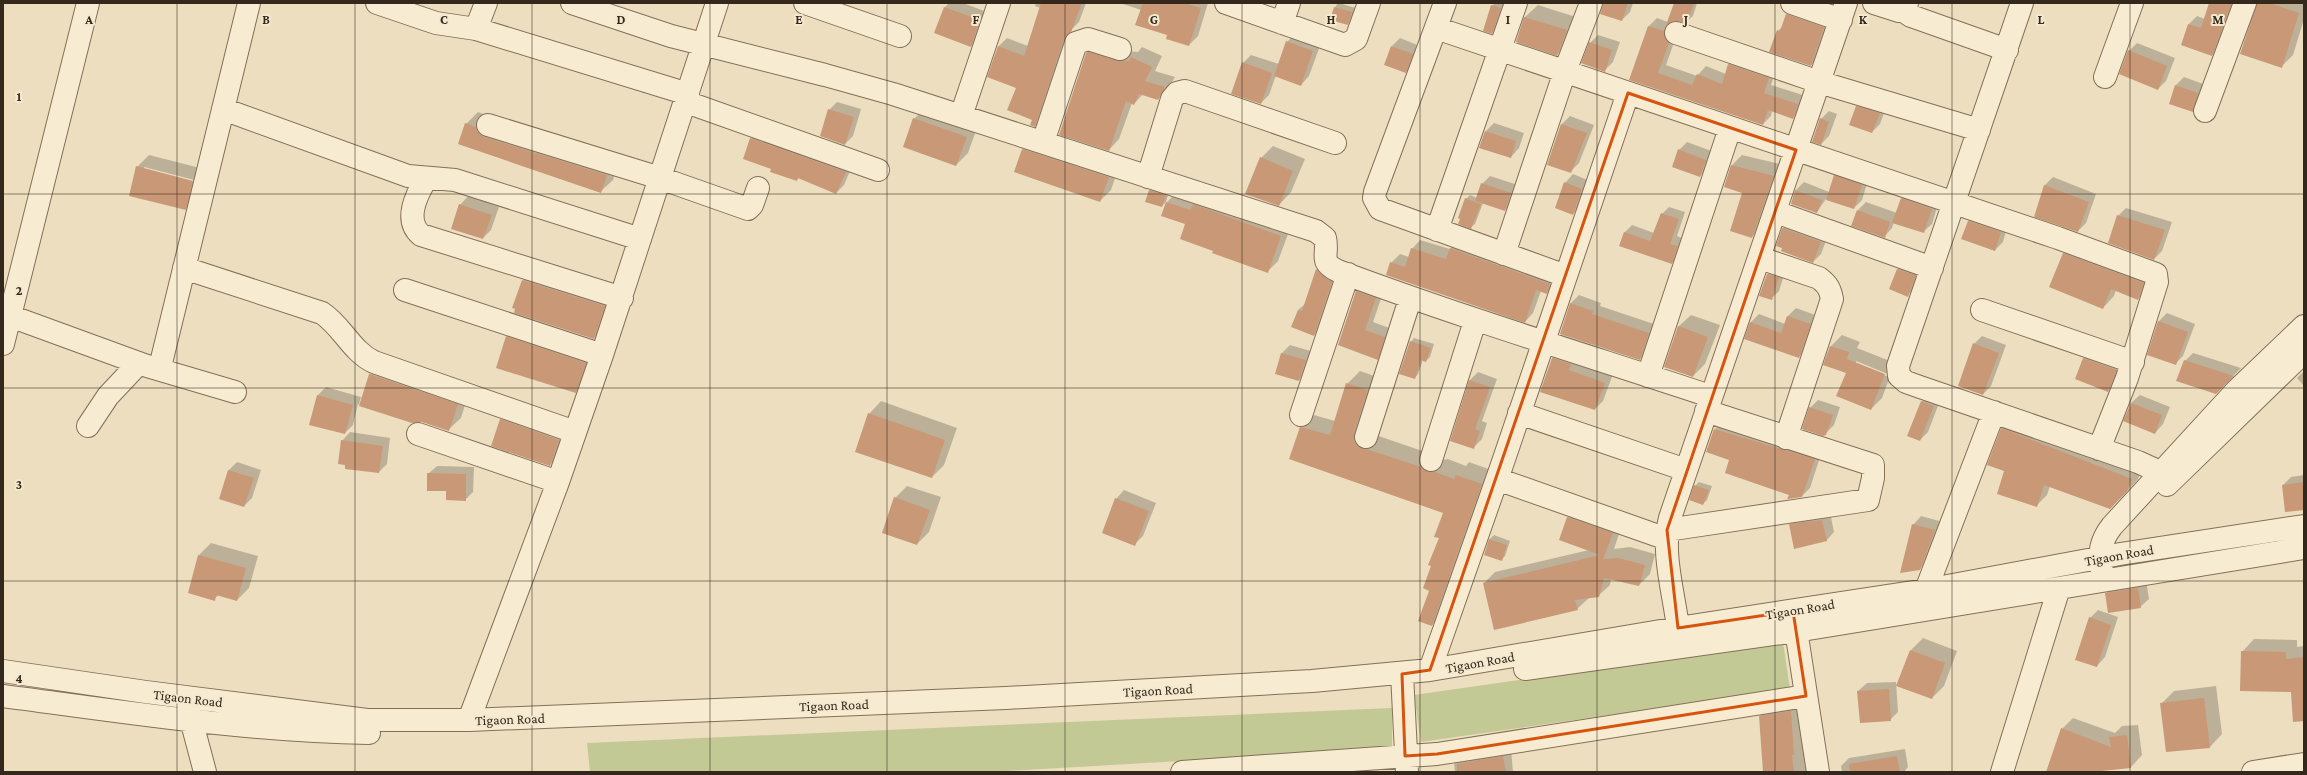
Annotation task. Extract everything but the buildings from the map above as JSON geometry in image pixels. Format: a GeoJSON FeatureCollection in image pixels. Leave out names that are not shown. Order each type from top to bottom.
{"type":"FeatureCollection","features":[{"type":"Feature","properties":{"kind":"street"},"geometry":{"type":"LineString","coordinates":[[3,344],[88,3]]}},
{"type":"Feature","properties":{"kind":"street"},"geometry":{"type":"LineString","coordinates":[[88,426],[108,396],[148,365],[161,363],[222,108],[249,3]]}},
{"type":"Feature","properties":{"kind":"street"},"geometry":{"type":"LineString","coordinates":[[377,3],[446,26],[476,29],[687,98],[878,170]]}},
{"type":"Feature","properties":{"kind":"street"},"geometry":{"type":"LineString","coordinates":[[476,29],[486,3]]}},
{"type":"Feature","properties":{"kind":"street"},"geometry":{"type":"LineString","coordinates":[[572,3],[671,36],[825,74],[1043,142],[1316,231],[1325,238],[1325,261],[1327,265],[1348,274],[1410,299],[1475,321],[1544,341],[1648,376],[1786,438],[1873,465],[1873,478],[1868,500],[1667,535],[1497,479]]}},
{"type":"Feature","properties":{"kind":"street"},"geometry":{"type":"LineString","coordinates":[[469,720],[558,482],[622,298],[717,3]]}},
{"type":"Feature","properties":{"kind":"street"},"geometry":{"type":"LineString","coordinates":[[805,3],[900,36]]}},
{"type":"Feature","properties":{"kind":"street"},"geometry":{"type":"LineString","coordinates":[[961,116],[999,3]]}},
{"type":"Feature","properties":{"kind":"street"},"geometry":{"type":"LineString","coordinates":[[1226,3],[1341,44],[1349,44],[1356,39],[1369,3]]}},
{"type":"Feature","properties":{"kind":"street"},"geometry":{"type":"LineString","coordinates":[[1282,23],[1289,3]]}},
{"type":"Feature","properties":{"kind":"street"},"geometry":{"type":"LineString","coordinates":[[1445,3],[1374,198],[1380,209],[1566,276]]}},
{"type":"Feature","properties":{"kind":"street"},"geometry":{"type":"LineString","coordinates":[[1437,230],[1516,3]]}},
{"type":"Feature","properties":{"kind":"street"},"geometry":{"type":"LineString","coordinates":[[1504,254],[1565,71],[1591,3]]}},
{"type":"Feature","properties":{"kind":"street"},"geometry":{"type":"LineString","coordinates":[[1678,628],[1667,535],[1686,470],[1708,404],[1776,212],[1844,12],[1792,3]]}},
{"type":"Feature","properties":{"kind":"street"},"geometry":{"type":"LineString","coordinates":[[1874,3],[1905,7],[1911,16],[2007,50]]}},
{"type":"Feature","properties":{"kind":"street"},"geometry":{"type":"LineString","coordinates":[[2022,3],[2007,50],[1978,130],[1955,204],[1898,366],[1899,376],[1906,382],[2099,449],[2160,472]]}},
{"type":"Feature","properties":{"kind":"street"},"geometry":{"type":"LineString","coordinates":[[2105,77],[2132,3]]}},
{"type":"Feature","properties":{"kind":"street"},"geometry":{"type":"LineString","coordinates":[[2206,111],[2245,3]]}},
{"type":"Feature","properties":{"kind":"street"},"geometry":{"type":"LineString","coordinates":[[1436,28],[1955,204],[2156,274],[2157,282],[2133,362],[2099,449]]}},
{"type":"Feature","properties":{"kind":"street"},"geometry":{"type":"LineString","coordinates":[[1676,33],[1819,82],[1978,130]]}},
{"type":"Feature","properties":{"kind":"street"},"geometry":{"type":"LineString","coordinates":[[1043,142],[1076,42],[1088,38],[1120,49]]}},
{"type":"Feature","properties":{"kind":"street"},"geometry":{"type":"LineString","coordinates":[[1148,176],[1172,99],[1177,93],[1185,91],[1335,143]]}},
{"type":"Feature","properties":{"kind":"street"},"geometry":{"type":"LineString","coordinates":[[1430,670],[1497,479],[1628,93]]}},
{"type":"Feature","properties":{"kind":"street"},"geometry":{"type":"LineString","coordinates":[[222,108],[398,172],[426,179],[441,177],[461,181],[640,239]]}},
{"type":"Feature","properties":{"kind":"street"},"geometry":{"type":"LineString","coordinates":[[488,125],[660,178],[748,209],[752,205],[758,188]]}},
{"type":"Feature","properties":{"kind":"street"},"geometry":{"type":"LineString","coordinates":[[1648,376],[1730,128]]}},
{"type":"Feature","properties":{"kind":"street"},"geometry":{"type":"LineString","coordinates":[[426,179],[414,198],[414,226],[421,235],[622,298]]}},
{"type":"Feature","properties":{"kind":"street"},"geometry":{"type":"LineString","coordinates":[[1776,212],[1932,268]]}},
{"type":"Feature","properties":{"kind":"street"},"geometry":{"type":"LineString","coordinates":[[1760,258],[1819,278],[1827,284],[1831,290],[1832,300],[1786,438]]}},
{"type":"Feature","properties":{"kind":"street"},"geometry":{"type":"LineString","coordinates":[[184,268],[322,313],[332,321],[360,352],[374,362],[575,432]]}},
{"type":"Feature","properties":{"kind":"street"},"geometry":{"type":"LineString","coordinates":[[1301,414],[1348,274]]}},
{"type":"Feature","properties":{"kind":"street"},"geometry":{"type":"LineString","coordinates":[[406,290],[602,355]]}},
{"type":"Feature","properties":{"kind":"street"},"geometry":{"type":"LineString","coordinates":[[1366,438],[1410,299]]}},
{"type":"Feature","properties":{"kind":"street"},"geometry":{"type":"LineString","coordinates":[[1982,310],[2133,362]]}},
{"type":"Feature","properties":{"kind":"street"},"geometry":{"type":"LineString","coordinates":[[10,316],[148,365],[235,392]]}},
{"type":"Feature","properties":{"kind":"street"},"geometry":{"type":"LineString","coordinates":[[1431,460],[1475,321]]}},
{"type":"Feature","properties":{"kind":"street"},"geometry":{"type":"LineString","coordinates":[[2115,579],[2109,556],[2106,534],[2160,472],[2236,391],[2304,326]]}},
{"type":"Feature","properties":{"kind":"street"},"geometry":{"type":"LineString","coordinates":[[2109,556],[2129,524],[2304,352]]}},
{"type":"Feature","properties":{"kind":"street"},"geometry":{"type":"LineString","coordinates":[[1923,611],[1926,590],[1994,412]]}},
{"type":"Feature","properties":{"kind":"street"},"geometry":{"type":"LineString","coordinates":[[1519,413],[1686,470]]}},
{"type":"Feature","properties":{"kind":"street"},"geometry":{"type":"LineString","coordinates":[[418,434],[558,482]]}},
{"type":"Feature","properties":{"kind":"street","name":"Tigaon Road"},"geometry":{"type":"LineString","coordinates":[[3,671],[184,697],[367,720],[469,720],[1006,698],[1312,681],[1402,681],[1430,670],[1678,628],[1795,621],[1926,590],[2109,556],[2304,526]]}},
{"type":"Feature","properties":{"kind":"street"},"geometry":{"type":"LineString","coordinates":[[3,696],[193,722],[308,732],[451,734],[982,713],[1402,681],[1795,621],[1923,611],[2304,548]]}},
{"type":"Feature","properties":{"kind":"street"},"geometry":{"type":"LineString","coordinates":[[2002,772],[2059,588]]}},
{"type":"Feature","properties":{"kind":"street"},"geometry":{"type":"LineString","coordinates":[[1795,621],[1818,772]]}},
{"type":"Feature","properties":{"kind":"street"},"geometry":{"type":"LineString","coordinates":[[1402,681],[1406,764]]}},
{"type":"Feature","properties":{"kind":"street"},"geometry":{"type":"LineString","coordinates":[[1182,772],[1406,764],[1437,754],[1806,696]]}},
{"type":"Feature","properties":{"kind":"street"},"geometry":{"type":"LineString","coordinates":[[184,697],[193,722],[205,772]]}},
{"type":"Feature","properties":{"kind":"street"},"geometry":{"type":"LineString","coordinates":[[2253,772],[2304,764]]}},
{"type":"Feature","properties":{"kind":"highlighted area"},"geometry":{"type":"Polygon","coordinates":[[[1628,93],[1796,150],[1667,530],[1678,628],[1793,611],[1806,696],[1437,754],[1405,756],[1402,674],[1430,670],[1628,93]]]}},
{"type":"Feature","properties":{"kind":"green space"},"geometry":{"type":"Polygon","coordinates":[[[1783,642],[1790,689],[1421,742],[1414,695],[1783,642]]]}},
{"type":"Feature","properties":{"kind":"green space"},"geometry":{"type":"Polygon","coordinates":[[[1392,708],[1392,749],[988,772],[590,772],[587,743],[1392,708]]]}}]}
